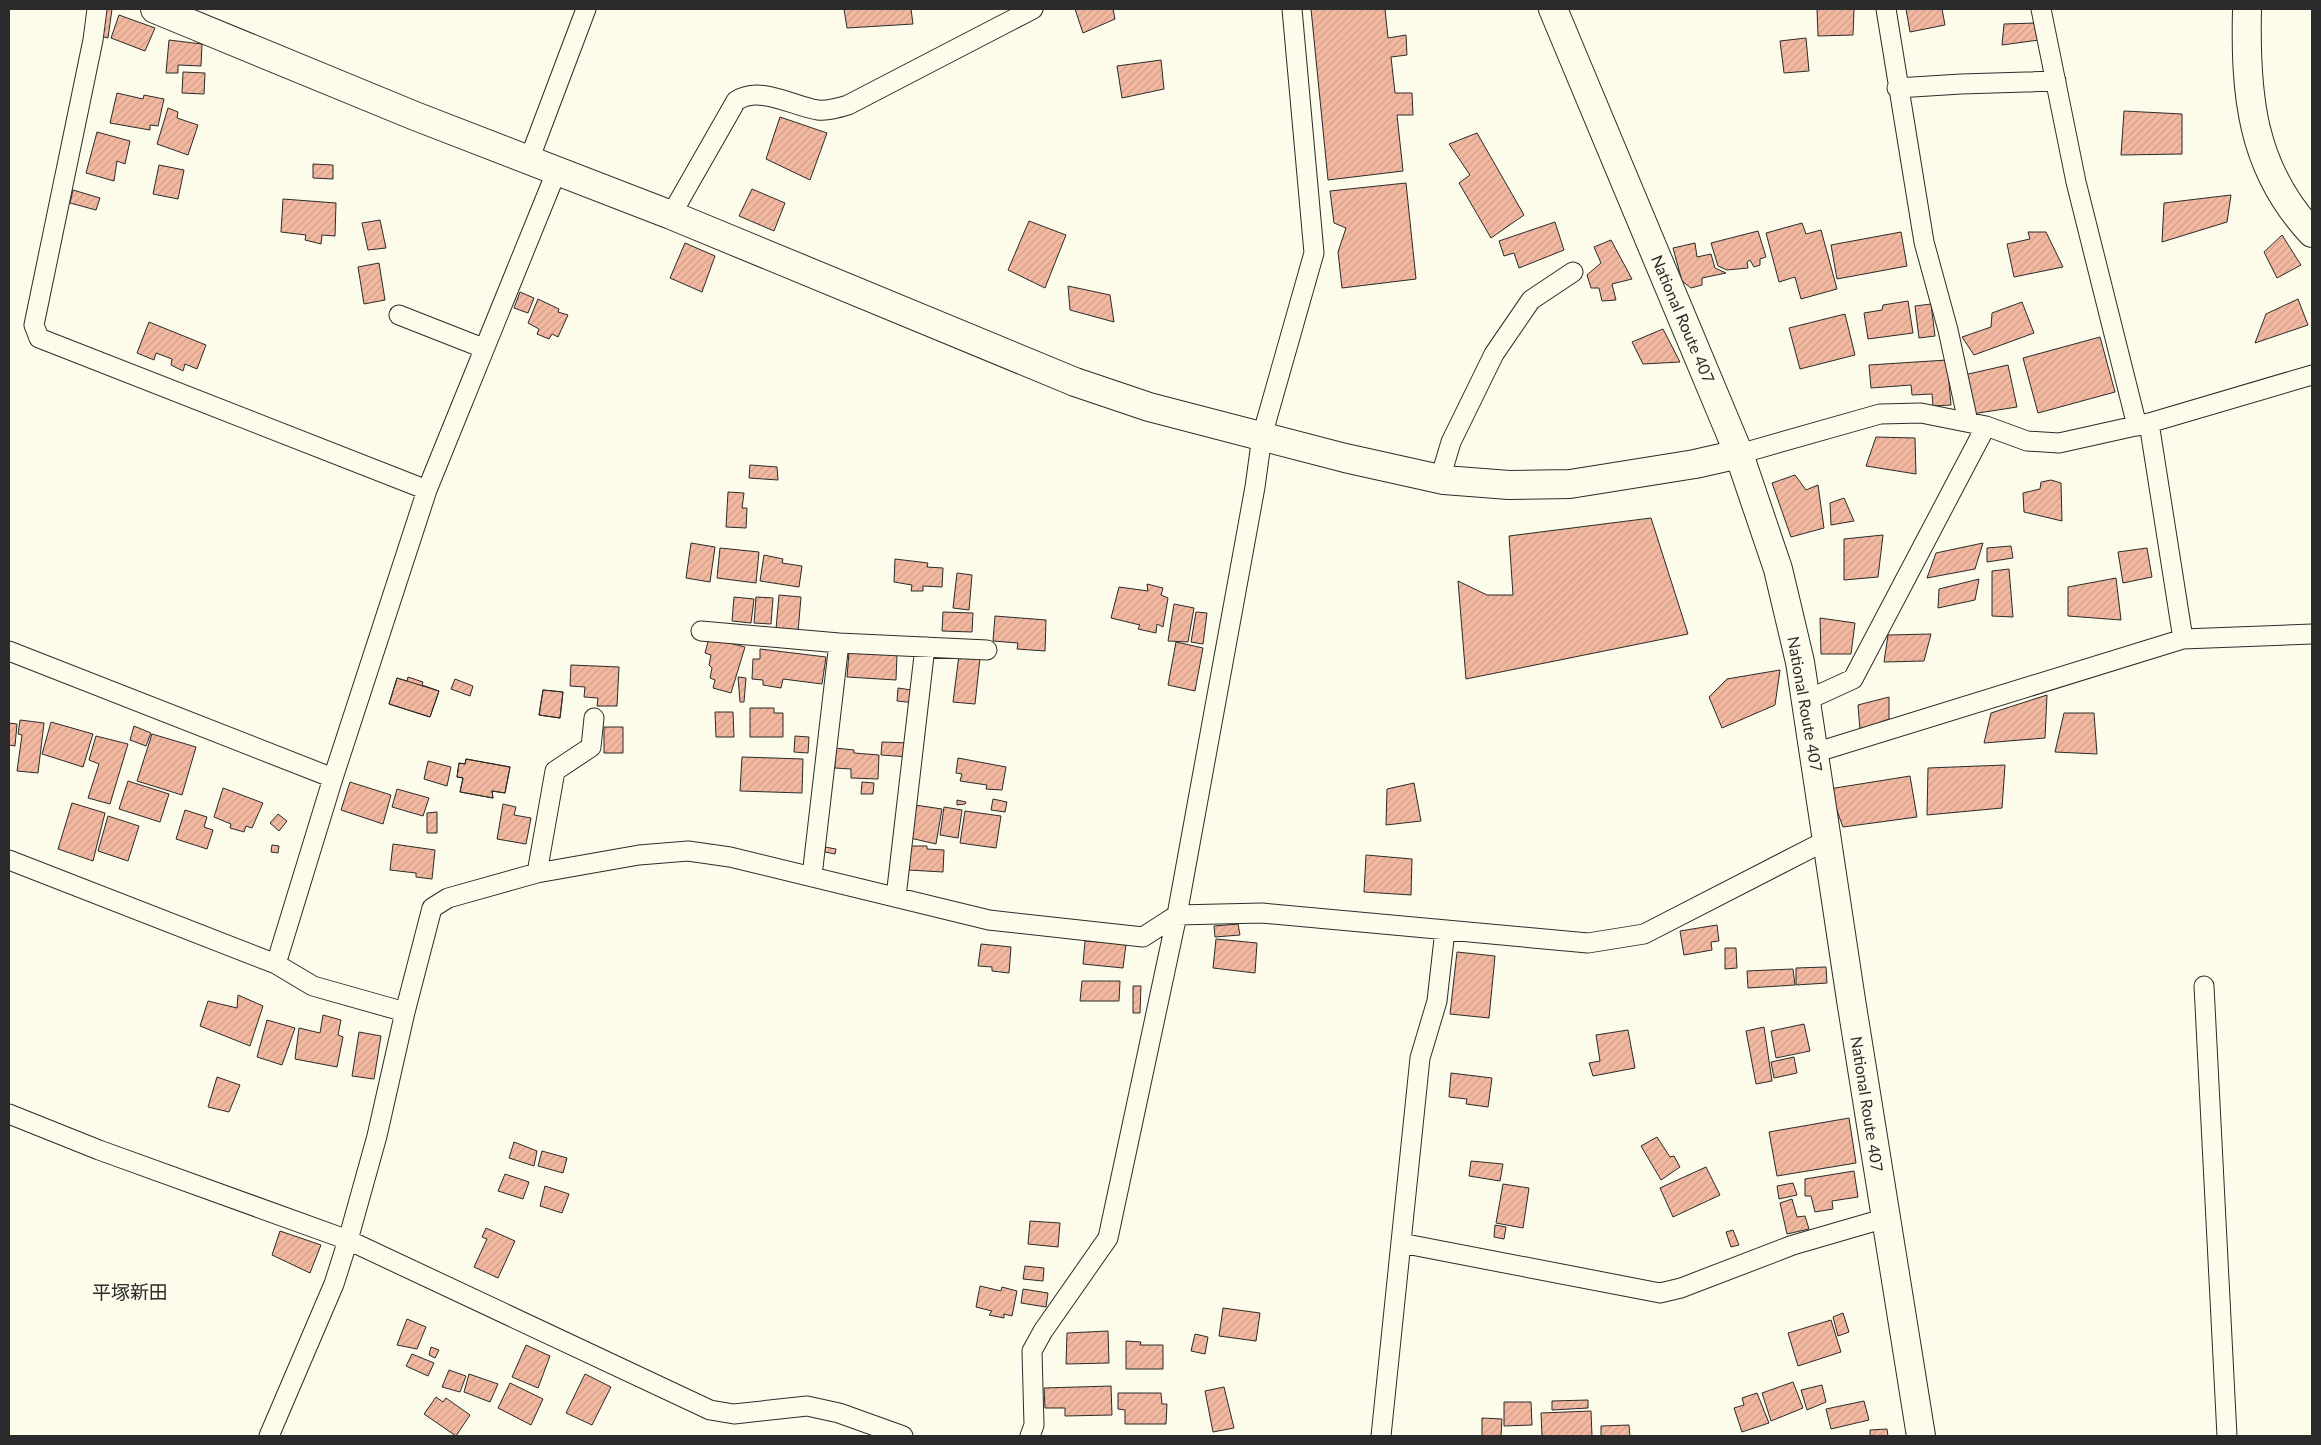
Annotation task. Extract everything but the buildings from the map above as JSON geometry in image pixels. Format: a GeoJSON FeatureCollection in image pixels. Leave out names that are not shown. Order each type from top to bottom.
{"type":"FeatureCollection","features":[{"type":"Feature","properties":{"kind":"main road"},"geometry":{"type":"LineString","coordinates":[[155,9],[406,112],[671,216],[1075,382],[1149,407],[1345,458],[1440,479],[1508,485],[1570,484],[1695,464],[1739,454]]}},
{"type":"Feature","properties":{"kind":"main road","name":"National Route 407"},"geometry":{"type":"LineString","coordinates":[[1553,9],[1739,454],[1778,569],[1800,662],[1921,1436]]}},
{"type":"Feature","properties":{"kind":"main road"},"geometry":{"type":"LineString","coordinates":[[2247,9],[2249,97],[2260,149],[2274,180],[2312,233]]}},
{"type":"Feature","properties":{"kind":"street"},"geometry":{"type":"LineString","coordinates":[[96,9],[93,40],[34,325],[39,338],[427,490]]}},
{"type":"Feature","properties":{"kind":"street"},"geometry":{"type":"LineString","coordinates":[[529,160],[586,9]]}},
{"type":"Feature","properties":{"kind":"street"},"geometry":{"type":"LineString","coordinates":[[671,216],[736,102],[744,96],[756,94],[818,110],[833,110],[848,105],[1033,9]]}},
{"type":"Feature","properties":{"kind":"street"},"geometry":{"type":"LineString","coordinates":[[1030,1436],[1034,1425],[1032,1351],[1043,1331],[1108,1238],[1177,915],[1255,486],[1262,436],[1314,253],[1292,9]]}},
{"type":"Feature","properties":{"kind":"street"},"geometry":{"type":"LineString","coordinates":[[1805,701],[1853,679],[1977,424],[1948,330],[1924,242],[1913,169],[1897,88],[1886,9]]}},
{"type":"Feature","properties":{"kind":"street"},"geometry":{"type":"LineString","coordinates":[[2041,9],[2076,182],[2143,425],[2183,639]]}},
{"type":"Feature","properties":{"kind":"street"},"geometry":{"type":"LineString","coordinates":[[1897,88],[1961,84],[2056,82]]}},
{"type":"Feature","properties":{"kind":"street"},"geometry":{"type":"LineString","coordinates":[[276,964],[333,778],[427,490],[556,170]]}},
{"type":"Feature","properties":{"kind":"street"},"geometry":{"type":"LineString","coordinates":[[1440,479],[1452,442],[1494,354],[1531,300],[1573,272]]}},
{"type":"Feature","properties":{"kind":"street"},"geometry":{"type":"LineString","coordinates":[[399,315],[483,348]]}},
{"type":"Feature","properties":{"kind":"street"},"geometry":{"type":"LineString","coordinates":[[1739,454],[1880,414],[1921,413],[1977,424],[2027,441],[2059,443],[2143,425],[2312,375]]}},
{"type":"Feature","properties":{"kind":"street"},"geometry":{"type":"LineString","coordinates":[[701,631],[839,643],[987,650]]}},
{"type":"Feature","properties":{"kind":"street"},"geometry":{"type":"LineString","coordinates":[[1814,753],[2183,639],[2312,634]]}},
{"type":"Feature","properties":{"kind":"street"},"geometry":{"type":"LineString","coordinates":[[812,876],[839,643]]}},
{"type":"Feature","properties":{"kind":"street"},"geometry":{"type":"LineString","coordinates":[[896,897],[925,647]]}},
{"type":"Feature","properties":{"kind":"street"},"geometry":{"type":"LineString","coordinates":[[9,651],[333,778]]}},
{"type":"Feature","properties":{"kind":"street"},"geometry":{"type":"LineString","coordinates":[[536,873],[555,770],[591,747],[594,718]]}},
{"type":"Feature","properties":{"kind":"street"},"geometry":{"type":"LineString","coordinates":[[269,1436],[334,1284],[377,1136],[405,1012],[432,908],[448,898],[536,873],[639,855],[688,851],[730,857],[990,920],[1142,937],[1177,915],[1262,913],[1588,943],[1644,934],[1827,840]]}},
{"type":"Feature","properties":{"kind":"street"},"geometry":{"type":"LineString","coordinates":[[9,860],[276,964],[313,986],[405,1012]]}},
{"type":"Feature","properties":{"kind":"street"},"geometry":{"type":"LineString","coordinates":[[1381,1436],[1420,1058],[1437,1001],[1445,930]]}},
{"type":"Feature","properties":{"kind":"street"},"geometry":{"type":"LineString","coordinates":[[2204,986],[2227,1436]]}},
{"type":"Feature","properties":{"kind":"street"},"geometry":{"type":"LineString","coordinates":[[9,1114],[99,1150],[348,1240],[710,1410],[734,1414],[808,1406],[839,1413],[903,1436]]}},
{"type":"Feature","properties":{"kind":"street"},"geometry":{"type":"LineString","coordinates":[[1401,1243],[1660,1293],[1681,1288],[1793,1245],[1886,1218]]}},
{"type":"Feature","properties":{"kind":"district","name":"平塚新田"},"geometry":{"type":"Point","coordinates":[130,1292]}}]}
